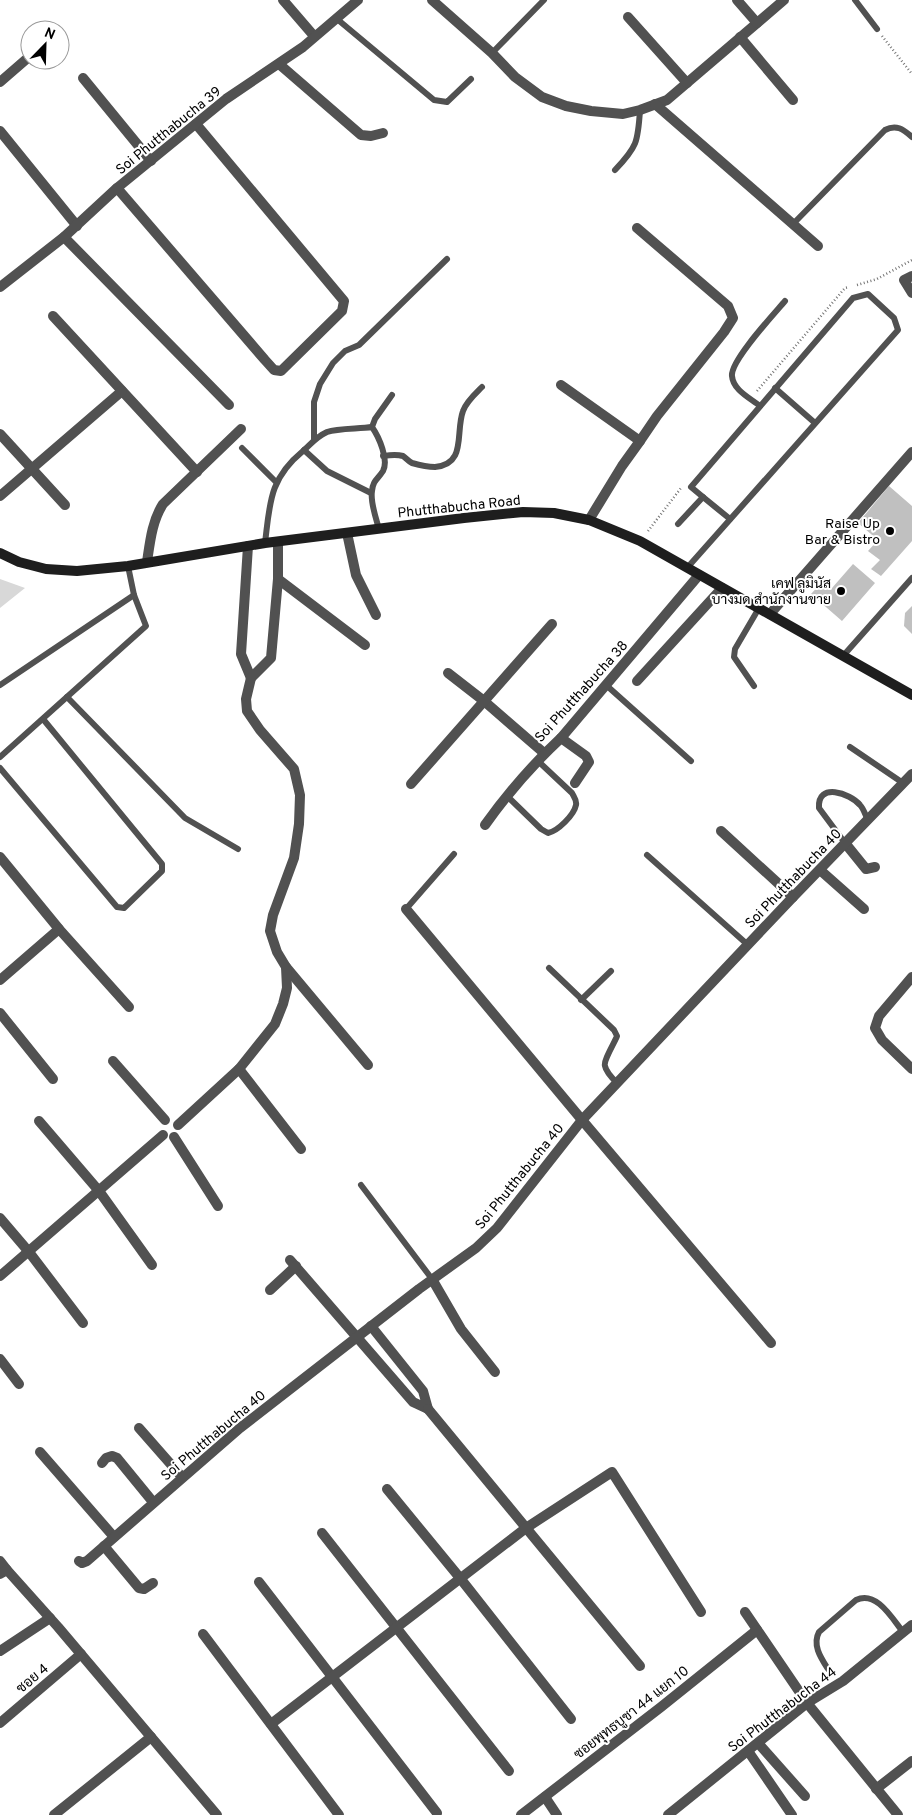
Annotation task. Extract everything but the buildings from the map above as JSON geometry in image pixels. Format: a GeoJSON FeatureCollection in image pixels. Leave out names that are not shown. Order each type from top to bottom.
{"type":"FeatureCollection","features":[{"type":"Feature","properties":{"kind":"main road","name":"Phutthabucha Road"},"geometry":{"type":"LineString","coordinates":[[0,553],[19,562],[46,569],[77,571],[128,566],[265,543],[379,529],[523,512],[554,513],[589,520],[630,536],[912,695]]}},
{"type":"Feature","properties":{"kind":"street"},"geometry":{"type":"LineString","coordinates":[[283,0],[314,36]]}},
{"type":"Feature","properties":{"kind":"street","name":"Soi Phutthabucha 39"},"geometry":{"type":"LineString","coordinates":[[0,287],[64,237],[117,188],[226,99],[279,64],[338,19],[358,0]]}},
{"type":"Feature","properties":{"kind":"street"},"geometry":{"type":"LineString","coordinates":[[432,0],[492,53],[515,77],[542,97],[566,106],[592,112],[623,114],[667,100],[784,0]]}},
{"type":"Feature","properties":{"kind":"street"},"geometry":{"type":"LineString","coordinates":[[737,0],[757,23]]}},
{"type":"Feature","properties":{"kind":"street"},"geometry":{"type":"LineString","coordinates":[[628,17],[687,83]]}},
{"type":"Feature","properties":{"kind":"street"},"geometry":{"type":"LineString","coordinates":[[740,37],[793,100]]}},
{"type":"Feature","properties":{"kind":"street"},"geometry":{"type":"LineString","coordinates":[[279,64],[361,135],[371,136],[383,133]]}},
{"type":"Feature","properties":{"kind":"street"},"geometry":{"type":"LineString","coordinates":[[0,82],[20,65]]}},
{"type":"Feature","properties":{"kind":"street"},"geometry":{"type":"LineString","coordinates":[[83,78],[151,161]]}},
{"type":"Feature","properties":{"kind":"street"},"geometry":{"type":"LineString","coordinates":[[655,104],[818,246]]}},
{"type":"Feature","properties":{"kind":"street"},"geometry":{"type":"LineString","coordinates":[[117,188],[265,360],[274,370],[281,371],[342,312],[344,301],[196,124]]}},
{"type":"Feature","properties":{"kind":"street"},"geometry":{"type":"LineString","coordinates":[[0,131],[77,226]]}},
{"type":"Feature","properties":{"kind":"street"},"geometry":{"type":"LineString","coordinates":[[589,520],[622,466],[657,416],[733,318],[728,306],[637,228]]}},
{"type":"Feature","properties":{"kind":"street"},"geometry":{"type":"LineString","coordinates":[[64,237],[230,406]]}},
{"type":"Feature","properties":{"kind":"street"},"geometry":{"type":"LineString","coordinates":[[908,278],[912,293]]}},
{"type":"Feature","properties":{"kind":"street"},"geometry":{"type":"LineString","coordinates":[[53,316],[196,472]]}},
{"type":"Feature","properties":{"kind":"street"},"geometry":{"type":"LineString","coordinates":[[561,385],[640,441]]}},
{"type":"Feature","properties":{"kind":"street"},"geometry":{"type":"LineString","coordinates":[[0,496],[122,391]]}},
{"type":"Feature","properties":{"kind":"street"},"geometry":{"type":"LineString","coordinates":[[147,562],[158,511],[241,429]]}},
{"type":"Feature","properties":{"kind":"street"},"geometry":{"type":"LineString","coordinates":[[0,434],[65,505]]}},
{"type":"Feature","properties":{"kind":"street"},"geometry":{"type":"LineString","coordinates":[[770,614],[912,452]]}},
{"type":"Feature","properties":{"kind":"street"},"geometry":{"type":"LineString","coordinates":[[347,533],[356,576],[376,615]]}},
{"type":"Feature","properties":{"kind":"street"},"geometry":{"type":"LineString","coordinates":[[278,542],[278,579],[271,658],[251,678],[246,699],[247,711],[260,730],[294,769],[300,795],[299,824],[294,858],[273,915],[270,931],[277,952],[286,967],[368,1065]]}},
{"type":"Feature","properties":{"kind":"street"},"geometry":{"type":"LineString","coordinates":[[248,546],[241,654],[251,678]]}},
{"type":"Feature","properties":{"kind":"street","name":"Soi Phutthabucha 38"},"geometry":{"type":"LineString","coordinates":[[485,825],[506,795],[561,738],[699,575]]}},
{"type":"Feature","properties":{"kind":"street"},"geometry":{"type":"LineString","coordinates":[[278,579],[365,645]]}},
{"type":"Feature","properties":{"kind":"street"},"geometry":{"type":"LineString","coordinates":[[637,681],[722,588]]}},
{"type":"Feature","properties":{"kind":"street"},"geometry":{"type":"LineString","coordinates":[[411,784],[552,624]]}},
{"type":"Feature","properties":{"kind":"street"},"geometry":{"type":"LineString","coordinates":[[448,673],[484,701],[541,757]]}},
{"type":"Feature","properties":{"kind":"street"},"geometry":{"type":"LineString","coordinates":[[561,738],[586,756],[588,762],[575,783]]}},
{"type":"Feature","properties":{"kind":"street","name":"Soi Phutthabucha 40"},"geometry":{"type":"LineString","coordinates":[[79,1561],[85,1563],[240,1428],[432,1279],[476,1248],[497,1228],[582,1120],[912,774]]}},
{"type":"Feature","properties":{"kind":"street"},"geometry":{"type":"LineString","coordinates":[[721,831],[793,897]]}},
{"type":"Feature","properties":{"kind":"street"},"geometry":{"type":"LineString","coordinates":[[845,843],[866,869],[875,867]]}},
{"type":"Feature","properties":{"kind":"street"},"geometry":{"type":"LineString","coordinates":[[0,857],[59,929],[128,1007]]}},
{"type":"Feature","properties":{"kind":"street"},"geometry":{"type":"LineString","coordinates":[[820,870],[864,909]]}},
{"type":"Feature","properties":{"kind":"street"},"geometry":{"type":"LineString","coordinates":[[406,909],[772,1343]]}},
{"type":"Feature","properties":{"kind":"street"},"geometry":{"type":"LineString","coordinates":[[0,980],[59,929]]}},
{"type":"Feature","properties":{"kind":"street"},"geometry":{"type":"LineString","coordinates":[[178,1125],[238,1069],[275,1024],[287,988],[286,967]]}},
{"type":"Feature","properties":{"kind":"street"},"geometry":{"type":"LineString","coordinates":[[912,977],[879,1016],[876,1028],[882,1040],[912,1069]]}},
{"type":"Feature","properties":{"kind":"street"},"geometry":{"type":"LineString","coordinates":[[0,1013],[53,1079]]}},
{"type":"Feature","properties":{"kind":"street"},"geometry":{"type":"LineString","coordinates":[[113,1061],[165,1120],[174,1120],[178,1125],[178,1133],[174,1137],[168,1138],[162,1135],[160,1127],[165,1120]]}},
{"type":"Feature","properties":{"kind":"street"},"geometry":{"type":"LineString","coordinates":[[238,1069],[301,1148]]}},
{"type":"Feature","properties":{"kind":"street"},"geometry":{"type":"LineString","coordinates":[[39,1121],[99,1191],[152,1265]]}},
{"type":"Feature","properties":{"kind":"street"},"geometry":{"type":"LineString","coordinates":[[0,1276],[162,1135]]}},
{"type":"Feature","properties":{"kind":"street"},"geometry":{"type":"LineString","coordinates":[[174,1137],[218,1206]]}},
{"type":"Feature","properties":{"kind":"street"},"geometry":{"type":"LineString","coordinates":[[0,1218],[29,1252],[83,1323]]}},
{"type":"Feature","properties":{"kind":"street"},"geometry":{"type":"LineString","coordinates":[[270,1290],[293,1263],[413,1402],[428,1409]]}},
{"type":"Feature","properties":{"kind":"street"},"geometry":{"type":"LineString","coordinates":[[432,1279],[461,1329],[495,1372]]}},
{"type":"Feature","properties":{"kind":"street"},"geometry":{"type":"LineString","coordinates":[[371,1326],[423,1391],[428,1409],[640,1666]]}},
{"type":"Feature","properties":{"kind":"street"},"geometry":{"type":"LineString","coordinates":[[0,1359],[19,1384]]}},
{"type":"Feature","properties":{"kind":"street"},"geometry":{"type":"LineString","coordinates":[[139,1428],[182,1477]]}},
{"type":"Feature","properties":{"kind":"street"},"geometry":{"type":"LineString","coordinates":[[40,1452],[114,1537]]}},
{"type":"Feature","properties":{"kind":"street"},"geometry":{"type":"LineString","coordinates":[[102,1463],[106,1458],[112,1456],[117,1458],[153,1502]]}},
{"type":"Feature","properties":{"kind":"street"},"geometry":{"type":"LineString","coordinates":[[270,1724],[526,1528],[612,1472],[701,1612]]}},
{"type":"Feature","properties":{"kind":"street"},"geometry":{"type":"LineString","coordinates":[[387,1489],[571,1719]]}},
{"type":"Feature","properties":{"kind":"street"},"geometry":{"type":"LineString","coordinates":[[322,1533],[509,1771]]}},
{"type":"Feature","properties":{"kind":"street"},"geometry":{"type":"LineString","coordinates":[[104,1546],[139,1588],[144,1589],[153,1583]]}},
{"type":"Feature","properties":{"kind":"street"},"geometry":{"type":"LineString","coordinates":[[0,1561],[3,1572],[50,1618],[217,1815]]}},
{"type":"Feature","properties":{"kind":"street"},"geometry":{"type":"LineString","coordinates":[[259,1582],[438,1813]]}},
{"type":"Feature","properties":{"kind":"street"},"geometry":{"type":"LineString","coordinates":[[745,1612],[807,1704],[898,1815]]}},
{"type":"Feature","properties":{"kind":"street"},"geometry":{"type":"LineString","coordinates":[[0,1651],[50,1618]]}},
{"type":"Feature","properties":{"kind":"street","name":"Soi Phutthabucha 44"},"geometry":{"type":"LineString","coordinates":[[668,1815],[681,1811],[748,1751],[807,1704],[843,1680],[912,1625]]}},
{"type":"Feature","properties":{"kind":"street","name":"ซอยพุทธบูชา 44 แยก 10"},"geometry":{"type":"LineString","coordinates":[[521,1815],[661,1708],[757,1630]]}},
{"type":"Feature","properties":{"kind":"street"},"geometry":{"type":"LineString","coordinates":[[203,1634],[339,1815]]}},
{"type":"Feature","properties":{"kind":"street","name":"ซอย 4"},"geometry":{"type":"LineString","coordinates":[[0,1723],[81,1654]]}},
{"type":"Feature","properties":{"kind":"street"},"geometry":{"type":"LineString","coordinates":[[54,1815],[151,1736]]}},
{"type":"Feature","properties":{"kind":"street"},"geometry":{"type":"LineString","coordinates":[[758,1743],[806,1796]]}},
{"type":"Feature","properties":{"kind":"street"},"geometry":{"type":"LineString","coordinates":[[748,1751],[792,1815]]}},
{"type":"Feature","properties":{"kind":"street"},"geometry":{"type":"LineString","coordinates":[[876,1789],[912,1761]]}},
{"type":"Feature","properties":{"kind":"street"},"geometry":{"type":"LineString","coordinates":[[545,1797],[557,1815]]}},
{"type":"Feature","properties":{"kind":"lane"},"geometry":{"type":"LineString","coordinates":[[492,53],[544,0]]}},
{"type":"Feature","properties":{"kind":"lane"},"geometry":{"type":"LineString","coordinates":[[855,0],[876,29]]}},
{"type":"Feature","properties":{"kind":"lane"},"geometry":{"type":"LineString","coordinates":[[338,19],[434,100],[447,102],[471,79]]}},
{"type":"Feature","properties":{"kind":"lane"},"geometry":{"type":"LineString","coordinates":[[615,170],[631,154],[638,137],[640,110]]}},
{"type":"Feature","properties":{"kind":"lane"},"geometry":{"type":"LineString","coordinates":[[793,224],[884,130],[898,127],[912,137]]}},
{"type":"Feature","properties":{"kind":"lane"},"geometry":{"type":"LineString","coordinates":[[314,439],[314,402],[320,384],[333,363],[345,351],[359,345],[447,259]]}},
{"type":"Feature","properties":{"kind":"lane"},"geometry":{"type":"LineString","coordinates":[[687,568],[898,330],[894,318],[868,294],[853,298],[691,487],[730,519]]}},
{"type":"Feature","properties":{"kind":"lane"},"geometry":{"type":"LineString","coordinates":[[760,406],[735,385],[732,376],[733,369],[739,358],[785,301]]}},
{"type":"Feature","properties":{"kind":"lane"},"geometry":{"type":"LineString","coordinates":[[383,456],[397,455],[405,457],[410,462],[434,467],[446,465],[454,460],[458,449],[460,423],[464,409],[472,396],[482,387]]}},
{"type":"Feature","properties":{"kind":"lane"},"geometry":{"type":"LineString","coordinates":[[775,388],[815,423]]}},
{"type":"Feature","properties":{"kind":"lane"},"geometry":{"type":"LineString","coordinates":[[372,427],[392,395]]}},
{"type":"Feature","properties":{"kind":"lane"},"geometry":{"type":"LineString","coordinates":[[265,543],[270,497],[276,482],[297,455],[314,439],[328,432],[372,427]]}},
{"type":"Feature","properties":{"kind":"lane"},"geometry":{"type":"LineString","coordinates":[[372,427],[376,433],[386,463],[383,471],[375,480],[371,493],[379,529]]}},
{"type":"Feature","properties":{"kind":"lane"},"geometry":{"type":"LineString","coordinates":[[242,448],[276,482]]}},
{"type":"Feature","properties":{"kind":"lane"},"geometry":{"type":"LineString","coordinates":[[304,450],[327,471],[371,493]]}},
{"type":"Feature","properties":{"kind":"lane"},"geometry":{"type":"LineString","coordinates":[[678,524],[703,496]]}},
{"type":"Feature","properties":{"kind":"lane"},"geometry":{"type":"LineString","coordinates":[[0,757],[146,626],[134,595],[128,566]]}},
{"type":"Feature","properties":{"kind":"lane"},"geometry":{"type":"LineString","coordinates":[[843,656],[912,578]]}},
{"type":"Feature","properties":{"kind":"lane"},"geometry":{"type":"LineString","coordinates":[[0,684],[134,595]]}},
{"type":"Feature","properties":{"kind":"lane"},"geometry":{"type":"LineString","coordinates":[[754,686],[734,657],[734,649],[759,608]]}},
{"type":"Feature","properties":{"kind":"lane"},"geometry":{"type":"LineString","coordinates":[[606,685],[691,761]]}},
{"type":"Feature","properties":{"kind":"lane"},"geometry":{"type":"LineString","coordinates":[[67,697],[185,818],[238,849]]}},
{"type":"Feature","properties":{"kind":"lane"},"geometry":{"type":"LineString","coordinates":[[0,768],[117,907],[124,908],[162,870],[162,864],[43,719]]}},
{"type":"Feature","properties":{"kind":"lane"},"geometry":{"type":"LineString","coordinates":[[850,746],[903,783]]}},
{"type":"Feature","properties":{"kind":"lane"},"geometry":{"type":"LineString","coordinates":[[506,795],[541,829],[548,833],[554,832],[559,828],[572,812],[576,805],[576,800],[541,757]]}},
{"type":"Feature","properties":{"kind":"lane"},"geometry":{"type":"LineString","coordinates":[[845,843],[819,808],[818,802],[824,792],[830,791],[851,798],[862,807],[868,820]]}},
{"type":"Feature","properties":{"kind":"lane"},"geometry":{"type":"LineString","coordinates":[[406,909],[454,854]]}},
{"type":"Feature","properties":{"kind":"lane"},"geometry":{"type":"LineString","coordinates":[[647,855],[748,945]]}},
{"type":"Feature","properties":{"kind":"lane"},"geometry":{"type":"LineString","coordinates":[[549,968],[618,1036],[605,1061],[605,1066],[617,1084]]}},
{"type":"Feature","properties":{"kind":"lane"},"geometry":{"type":"LineString","coordinates":[[581,1000],[611,971]]}},
{"type":"Feature","properties":{"kind":"lane"},"geometry":{"type":"LineString","coordinates":[[362,1185],[432,1279]]}},
{"type":"Feature","properties":{"kind":"lane"},"geometry":{"type":"LineString","coordinates":[[828,1669],[818,1653],[817,1636],[819,1632],[862,1597],[880,1604],[903,1632]]}},
{"type":"Feature","properties":{"kind":"path"},"geometry":{"type":"LineString","coordinates":[[876,29],[912,74]]}},
{"type":"Feature","properties":{"kind":"shaded area"},"geometry":{"type":"Polygon","coordinates":[[[0,579],[25,588],[0,608],[0,579]]]}},
{"type":"Feature","properties":{"kind":"place","name":"Raise Up Bar & Bistro"},"geometry":{"type":"Point","coordinates":[890,531]}},
{"type":"Feature","properties":{"kind":"place","name":"เคฟ ลูมินัส บางมด สำนักงานขาย"},"geometry":{"type":"Point","coordinates":[841,591]}}]}
